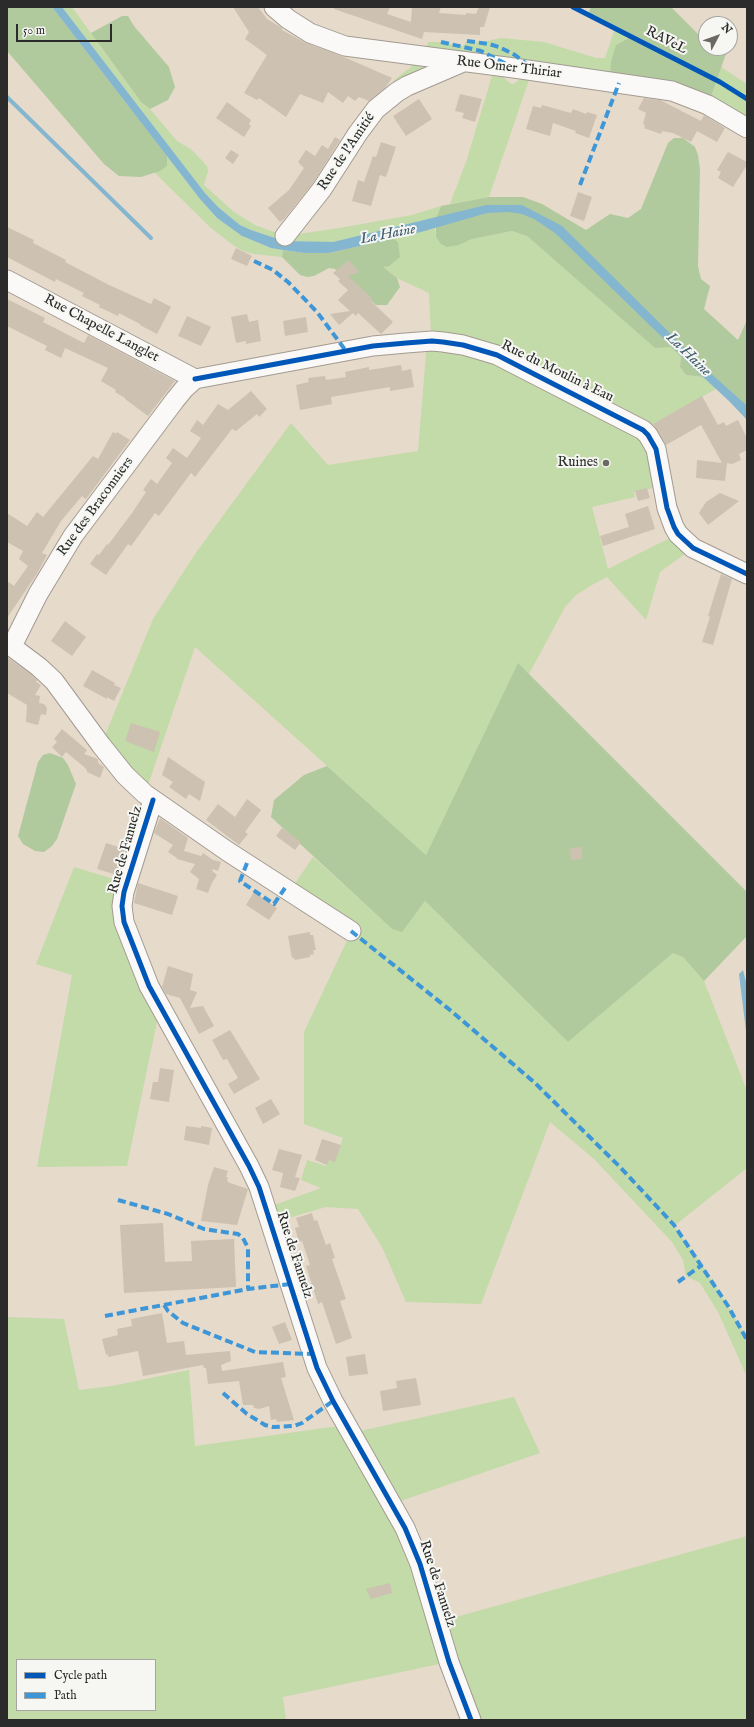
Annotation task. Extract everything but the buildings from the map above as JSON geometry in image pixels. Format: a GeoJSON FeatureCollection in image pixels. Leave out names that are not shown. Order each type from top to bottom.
{"type":"FeatureCollection","features":[{"type":"Feature","properties":{"kind":"street","name":"Rue Omer Thiriar"},"geometry":{"type":"LineString","coordinates":[[274,7],[304,29],[339,44],[358,48],[672,91],[702,102],[747,128]]}},
{"type":"Feature","properties":{"kind":"street","name":"Rue de l'Amitié"},"geometry":{"type":"LineString","coordinates":[[285,236],[322,189],[376,109],[407,86],[464,62]]}},
{"type":"Feature","properties":{"kind":"street","name":"Rue Chapelle Langlet"},"geometry":{"type":"LineString","coordinates":[[7,280],[196,379]]}},
{"type":"Feature","properties":{"kind":"street","name":"Rue du Moulin à Eau"},"geometry":{"type":"LineString","coordinates":[[196,379],[373,346],[406,343],[432,341],[443,342],[463,345],[497,355],[643,430],[648,435],[656,449],[667,508],[678,534],[693,548],[747,574]]}},
{"type":"Feature","properties":{"kind":"street","name":"Rue des Braconniers"},"geometry":{"type":"LineString","coordinates":[[9,645],[73,536],[175,400],[184,389],[196,379]]}},
{"type":"Feature","properties":{"kind":"street"},"geometry":{"type":"LineString","coordinates":[[9,645],[39,667],[54,681],[125,775],[153,800],[351,931]]}},
{"type":"Feature","properties":{"kind":"street","name":"Rue de Fanuelz"},"geometry":{"type":"LineString","coordinates":[[153,800],[124,892],[122,906],[124,922],[148,986],[249,1166],[259,1187],[317,1368],[333,1401],[405,1528],[420,1564],[449,1662],[471,1720]]}},
{"type":"Feature","properties":{"kind":"green space"},"geometry":{"type":"Polygon","coordinates":[[[7,7],[52,7],[167,156],[167,166],[160,171],[141,177],[119,176],[104,164],[7,51],[7,7]]]}},
{"type":"Feature","properties":{"kind":"green space"},"geometry":{"type":"Polygon","coordinates":[[[62,7],[72,7],[141,102],[150,109],[177,141],[192,150],[207,166],[208,171],[204,185],[234,212],[255,225],[285,236],[412,215],[441,206],[436,218],[333,242],[319,243],[284,241],[240,225],[218,207],[205,193],[62,7]]]}},
{"type":"Feature","properties":{"kind":"green space"},"geometry":{"type":"Polygon","coordinates":[[[591,7],[671,7],[698,34],[698,56],[725,56],[708,105],[610,82],[611,62],[616,45],[631,37],[588,14],[591,7]]]}},
{"type":"Feature","properties":{"kind":"green space"},"geometry":{"type":"Polygon","coordinates":[[[122,16],[128,16],[134,26],[169,67],[175,87],[168,100],[150,109],[141,102],[91,33],[122,16]]]}},
{"type":"Feature","properties":{"kind":"green space"},"geometry":{"type":"Polygon","coordinates":[[[615,28],[632,37],[610,82],[532,71],[489,197],[450,204],[466,162],[495,66],[464,62],[407,86],[393,81],[411,67],[413,55],[423,57],[428,42],[441,42],[463,46],[467,41],[482,42],[501,38],[544,42],[596,58],[605,58],[615,28]],[[522,69],[503,75],[511,84],[514,84],[519,80],[522,69]]]}},
{"type":"Feature","properties":{"kind":"green space"},"geometry":{"type":"Polygon","coordinates":[[[721,67],[747,84],[747,128],[708,105],[721,67]]]}},
{"type":"Feature","properties":{"kind":"green space"},"geometry":{"type":"Polygon","coordinates":[[[674,138],[683,138],[695,147],[698,155],[700,169],[698,266],[701,279],[710,286],[704,309],[738,340],[747,320],[747,406],[703,377],[686,375],[680,367],[681,357],[671,347],[655,348],[527,236],[512,231],[472,239],[459,245],[447,247],[441,244],[436,237],[436,218],[441,206],[489,197],[523,197],[542,204],[586,230],[610,214],[628,218],[641,209],[668,143],[674,138]]]}},
{"type":"Feature","properties":{"kind":"green space"},"geometry":{"type":"Polygon","coordinates":[[[167,156],[200,199],[217,218],[242,236],[271,248],[283,250],[282,257],[254,254],[243,251],[211,228],[154,172],[167,166],[167,156]]]}},
{"type":"Feature","properties":{"kind":"green space"},"geometry":{"type":"Polygon","coordinates":[[[435,228],[436,237],[459,245],[472,239],[512,231],[527,236],[655,348],[671,346],[681,357],[680,367],[686,375],[703,377],[716,389],[643,430],[663,486],[634,492],[635,497],[592,507],[608,569],[678,534],[693,548],[660,572],[646,620],[607,577],[576,595],[565,607],[529,674],[518,664],[426,855],[195,647],[145,794],[101,745],[153,619],[195,554],[291,423],[328,465],[418,451],[427,342],[431,334],[429,293],[397,278],[383,267],[398,242],[393,238],[435,228]]]}},
{"type":"Feature","properties":{"kind":"green space"},"geometry":{"type":"Polygon","coordinates":[[[393,238],[398,242],[400,257],[389,266],[383,267],[397,278],[400,287],[387,305],[376,305],[335,269],[329,268],[314,276],[307,277],[300,275],[282,257],[283,250],[304,253],[329,253],[393,238]]]}},
{"type":"Feature","properties":{"kind":"green space"},"geometry":{"type":"Polygon","coordinates":[[[518,663],[747,892],[747,936],[704,981],[683,957],[673,953],[568,1042],[425,901],[402,932],[392,929],[271,817],[274,800],[304,775],[327,766],[426,855],[518,663]]]}},
{"type":"Feature","properties":{"kind":"green space"},"geometry":{"type":"Polygon","coordinates":[[[50,753],[63,758],[68,765],[76,784],[57,839],[52,846],[44,852],[35,851],[23,844],[18,836],[38,762],[43,755],[50,753]]]}},
{"type":"Feature","properties":{"kind":"green space"},"geometry":{"type":"Polygon","coordinates":[[[313,857],[392,929],[402,931],[425,901],[568,1042],[673,953],[683,957],[704,981],[747,1091],[747,1168],[674,1226],[702,1265],[747,1336],[747,1377],[718,1312],[700,1283],[686,1276],[683,1260],[672,1242],[594,1159],[550,1122],[481,1304],[406,1302],[382,1247],[358,1209],[326,1207],[271,1223],[266,1208],[321,1188],[301,1180],[307,1160],[326,1166],[330,1156],[336,1158],[343,1138],[304,1124],[304,1032],[351,932],[290,891],[313,857]]]}},
{"type":"Feature","properties":{"kind":"green space"},"geometry":{"type":"Polygon","coordinates":[[[74,867],[127,883],[124,892],[160,1007],[127,1166],[37,1167],[72,975],[36,964],[74,867]]]}},
{"type":"Feature","properties":{"kind":"green space"},"geometry":{"type":"Polygon","coordinates":[[[7,1317],[64,1319],[79,1390],[112,1386],[189,1370],[195,1446],[346,1425],[351,1433],[514,1397],[540,1453],[392,1504],[438,1622],[747,1536],[747,1720],[471,1720],[449,1662],[283,1697],[286,1720],[7,1720],[7,1317]]]}},
{"type":"Feature","properties":{"kind":"water","name":"La Haine"},"geometry":{"type":"Polygon","coordinates":[[[52,7],[62,7],[205,193],[218,207],[240,225],[284,241],[333,242],[486,205],[522,205],[562,226],[707,370],[747,406],[747,420],[555,233],[534,219],[522,214],[508,212],[487,213],[421,232],[329,253],[304,253],[271,248],[242,236],[217,218],[200,199],[52,7]]]}},
{"type":"Feature","properties":{"kind":"water"},"geometry":{"type":"Polygon","coordinates":[[[743,970],[747,986],[747,1039],[739,974],[743,970]]]}},
{"type":"Feature","properties":{"kind":"waterway"},"geometry":{"type":"LineString","coordinates":[[7,97],[151,238]]}},
{"type":"Feature","properties":{"kind":"marked path"},"geometry":{"type":"LineString","coordinates":[[467,41],[499,47],[515,55],[536,71]]}},
{"type":"Feature","properties":{"kind":"marked path"},"geometry":{"type":"LineString","coordinates":[[441,42],[481,51],[514,68]]}},
{"type":"Feature","properties":{"kind":"marked path"},"geometry":{"type":"LineString","coordinates":[[580,185],[619,83]]}},
{"type":"Feature","properties":{"kind":"marked path"},"geometry":{"type":"LineString","coordinates":[[254,261],[273,270],[288,282],[317,312],[346,351]]}},
{"type":"Feature","properties":{"kind":"marked path"},"geometry":{"type":"LineString","coordinates":[[247,863],[240,881],[274,904],[285,888]]}},
{"type":"Feature","properties":{"kind":"marked path"},"geometry":{"type":"LineString","coordinates":[[351,931],[450,1010],[535,1083],[620,1167],[674,1225],[728,1306],[747,1340]]}},
{"type":"Feature","properties":{"kind":"marked path"},"geometry":{"type":"LineString","coordinates":[[118,1200],[168,1214],[204,1229],[238,1234],[243,1238],[248,1248],[248,1289]]}},
{"type":"Feature","properties":{"kind":"marked path"},"geometry":{"type":"LineString","coordinates":[[678,1282],[702,1265]]}},
{"type":"Feature","properties":{"kind":"marked path"},"geometry":{"type":"LineString","coordinates":[[105,1316],[248,1289],[290,1284]]}},
{"type":"Feature","properties":{"kind":"marked path"},"geometry":{"type":"LineString","coordinates":[[164,1305],[168,1311],[183,1323],[255,1352],[313,1354]]}},
{"type":"Feature","properties":{"kind":"marked path"},"geometry":{"type":"LineString","coordinates":[[223,1393],[247,1414],[265,1425],[273,1427],[294,1426],[302,1423],[333,1401]]}},
{"type":"Feature","properties":{"kind":"cycle path","name":"RAVeL"},"geometry":{"type":"LineString","coordinates":[[573,7],[720,82],[747,99]]}},
{"type":"Feature","properties":{"kind":"cycle path"},"geometry":{"type":"LineString","coordinates":[[195,379],[373,346],[406,343],[432,341],[443,342],[463,345],[497,355],[643,430],[648,435],[656,449],[667,508],[678,534],[693,548],[747,574]]}},
{"type":"Feature","properties":{"kind":"cycle path"},"geometry":{"type":"LineString","coordinates":[[153,800],[124,892],[122,906],[124,922],[149,986],[249,1166],[259,1187],[317,1368],[333,1401],[405,1528],[420,1564],[449,1662],[471,1720]]}},
{"type":"Feature","properties":{"kind":"place","name":"Ruines"},"geometry":{"type":"Point","coordinates":[606,463]}}]}
